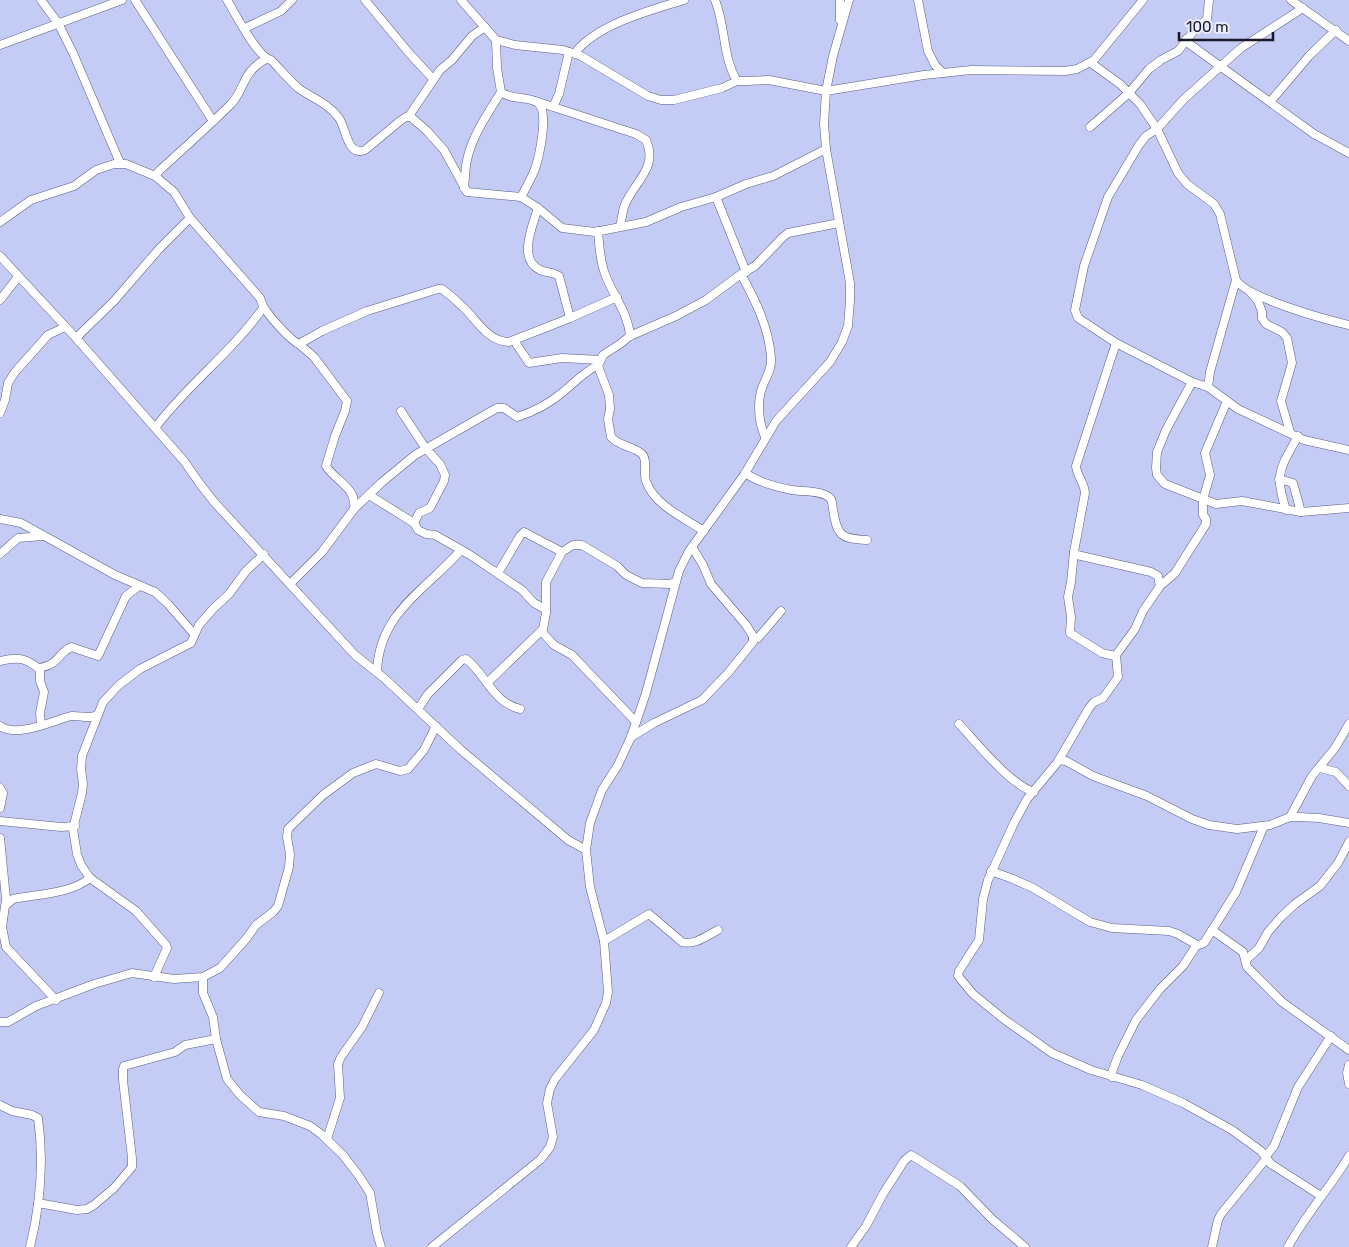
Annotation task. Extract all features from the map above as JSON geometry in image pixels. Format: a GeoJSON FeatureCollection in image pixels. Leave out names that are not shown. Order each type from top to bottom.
{"type":"FeatureCollection","features":[{"type":"Feature","properties":{"kind":"street"},"geometry":{"type":"LineString","coordinates":[[41,0],[58,23],[73,53],[120,163]]}},
{"type":"Feature","properties":{"kind":"street"},"geometry":{"type":"LineString","coordinates":[[0,45],[122,0]]}},
{"type":"Feature","properties":{"kind":"street"},"geometry":{"type":"LineString","coordinates":[[135,0],[213,121]]}},
{"type":"Feature","properties":{"kind":"street"},"geometry":{"type":"LineString","coordinates":[[227,0],[251,41],[266,59],[271,60],[299,88],[333,111],[343,126],[348,142],[357,152],[365,150],[400,120],[409,116],[433,79],[472,36],[485,27]]}},
{"type":"Feature","properties":{"kind":"street"},"geometry":{"type":"LineString","coordinates":[[245,28],[281,11],[292,0]]}},
{"type":"Feature","properties":{"kind":"street"},"geometry":{"type":"LineString","coordinates":[[365,0],[408,53],[433,79]]}},
{"type":"Feature","properties":{"kind":"street"},"geometry":{"type":"LineString","coordinates":[[461,0],[496,40],[515,45],[543,47],[572,53],[591,61],[648,96],[661,100],[674,100],[722,88],[737,82],[769,80],[826,91],[971,70],[1065,71],[1077,69],[1091,63],[1100,54],[1143,0]]}},
{"type":"Feature","properties":{"kind":"street"},"geometry":{"type":"LineString","coordinates":[[553,107],[572,53],[582,44],[630,17],[684,0]]}},
{"type":"Feature","properties":{"kind":"street"},"geometry":{"type":"LineString","coordinates":[[715,0],[723,25],[728,66],[737,82]]}},
{"type":"Feature","properties":{"kind":"street"},"geometry":{"type":"LineString","coordinates":[[840,0],[841,25]]}},
{"type":"Feature","properties":{"kind":"street"},"geometry":{"type":"LineString","coordinates":[[432,1247],[541,1159],[550,1147],[553,1132],[547,1103],[550,1089],[554,1079],[594,1030],[606,1002],[608,980],[604,941],[592,897],[586,850],[590,823],[602,790],[618,765],[631,737],[648,684],[675,582],[684,560],[692,547],[745,473],[780,416],[830,362],[846,332],[850,309],[850,294],[826,149],[824,124],[828,76],[849,0]]}},
{"type":"Feature","properties":{"kind":"street"},"geometry":{"type":"LineString","coordinates":[[918,0],[928,51],[943,73]]}},
{"type":"Feature","properties":{"kind":"street"},"geometry":{"type":"LineString","coordinates":[[1090,127],[1129,93],[1150,69],[1161,60],[1178,51],[1186,39],[1207,19],[1209,0]]}},
{"type":"Feature","properties":{"kind":"street"},"geometry":{"type":"LineString","coordinates":[[1292,0],[1348,37]]}},
{"type":"Feature","properties":{"kind":"street"},"geometry":{"type":"LineString","coordinates":[[1303,8],[1241,48],[1184,99],[1157,129],[1146,136],[1139,145],[1108,197],[1084,266],[1075,307],[1078,318],[1116,343],[1192,382],[1208,387],[1238,409],[1307,441],[1349,450]]}},
{"type":"Feature","properties":{"kind":"street"},"geometry":{"type":"LineString","coordinates":[[1270,102],[1309,56],[1336,30]]}},
{"type":"Feature","properties":{"kind":"street"},"geometry":{"type":"LineString","coordinates":[[1186,39],[1188,43],[1314,134],[1349,153]]}},
{"type":"Feature","properties":{"kind":"street"},"geometry":{"type":"LineString","coordinates":[[464,188],[470,150],[477,133],[501,92],[497,68],[496,40]]}},
{"type":"Feature","properties":{"kind":"street"},"geometry":{"type":"LineString","coordinates":[[156,176],[235,99],[247,75],[257,64],[266,59]]}},
{"type":"Feature","properties":{"kind":"street"},"geometry":{"type":"LineString","coordinates":[[1091,63],[1112,78],[1148,113],[1168,155],[1182,177],[1216,207],[1232,258],[1236,280],[1210,372],[1208,387]]}},
{"type":"Feature","properties":{"kind":"street"},"geometry":{"type":"LineString","coordinates":[[501,92],[512,97],[536,101],[636,134],[646,140],[650,164],[626,202],[620,226]]}},
{"type":"Feature","properties":{"kind":"street"},"geometry":{"type":"LineString","coordinates":[[521,197],[535,169],[540,150],[543,111],[541,105],[536,101]]}},
{"type":"Feature","properties":{"kind":"street"},"geometry":{"type":"LineString","coordinates":[[409,116],[419,122],[441,146],[467,192],[521,197],[538,208],[556,225],[562,228],[591,232],[646,222],[681,206],[716,197],[746,184],[773,176],[826,149]]}},
{"type":"Feature","properties":{"kind":"street"},"geometry":{"type":"LineString","coordinates":[[0,222],[31,200],[74,186],[96,170],[120,163],[156,176],[174,192],[190,218],[260,298],[263,308],[291,340],[299,344],[314,357],[347,401],[345,411],[334,436],[326,466],[352,493],[355,500],[354,509]]}},
{"type":"Feature","properties":{"kind":"street"},"geometry":{"type":"LineString","coordinates":[[716,197],[760,311],[771,359],[769,373],[762,391],[759,412],[760,425],[766,437]]}},
{"type":"Feature","properties":{"kind":"street"},"geometry":{"type":"LineString","coordinates":[[538,208],[529,242],[528,256],[539,269],[559,276],[570,318]]}},
{"type":"Feature","properties":{"kind":"street"},"geometry":{"type":"LineString","coordinates":[[76,338],[114,301],[190,218]]}},
{"type":"Feature","properties":{"kind":"street"},"geometry":{"type":"LineString","coordinates":[[290,584],[322,552],[354,509],[403,464],[497,408],[504,408],[518,418],[532,412],[559,395],[583,373],[599,363],[603,355],[630,336],[676,316],[706,300],[756,266],[788,233],[839,223]]}},
{"type":"Feature","properties":{"kind":"street"},"geometry":{"type":"LineString","coordinates":[[598,231],[605,273],[628,321],[630,336]]}},
{"type":"Feature","properties":{"kind":"street"},"geometry":{"type":"LineString","coordinates":[[0,256],[18,278],[76,338],[184,461],[215,503],[355,655],[377,672],[461,750],[568,840],[586,850]]}},
{"type":"Feature","properties":{"kind":"street"},"geometry":{"type":"LineString","coordinates":[[0,300],[18,278]]}},
{"type":"Feature","properties":{"kind":"street"},"geometry":{"type":"LineString","coordinates":[[1236,280],[1251,293],[1310,314],[1349,325]]}},
{"type":"Feature","properties":{"kind":"street"},"geometry":{"type":"LineString","coordinates":[[299,344],[322,331],[367,311],[440,288],[464,307],[491,336],[502,341],[515,340],[570,318],[617,296]]}},
{"type":"Feature","properties":{"kind":"street"},"geometry":{"type":"LineString","coordinates":[[1251,293],[1258,301],[1262,318],[1266,324],[1282,332],[1287,338],[1292,363],[1281,401],[1290,432]]}},
{"type":"Feature","properties":{"kind":"street"},"geometry":{"type":"LineString","coordinates":[[155,428],[176,401],[250,327],[263,308]]}},
{"type":"Feature","properties":{"kind":"street"},"geometry":{"type":"LineString","coordinates":[[0,413],[8,383],[15,372],[48,335],[65,327]]}},
{"type":"Feature","properties":{"kind":"street"},"geometry":{"type":"LineString","coordinates":[[515,340],[516,345],[529,363],[562,358],[599,363]]}},
{"type":"Feature","properties":{"kind":"street"},"geometry":{"type":"LineString","coordinates":[[1115,656],[1102,653],[1070,633],[1071,617],[1068,597],[1072,582],[1074,552],[1085,493],[1085,486],[1076,466],[1116,343]]}},
{"type":"Feature","properties":{"kind":"street"},"geometry":{"type":"LineString","coordinates":[[599,363],[609,395],[608,425],[611,438],[619,444],[642,454],[646,482],[655,496],[662,503],[704,531]]}},
{"type":"Feature","properties":{"kind":"street"},"geometry":{"type":"LineString","coordinates":[[1192,382],[1156,452],[1157,475],[1165,484],[1203,500],[1219,504],[1237,500],[1301,512],[1349,508]]}},
{"type":"Feature","properties":{"kind":"street"},"geometry":{"type":"LineString","coordinates":[[1227,401],[1205,453],[1210,475],[1203,500],[1203,516],[1206,522],[1204,528],[1175,572],[1160,586],[1145,608],[1135,629],[1115,656],[1118,675],[1116,680],[1103,698],[1094,702],[1089,708],[1059,760],[1027,799],[990,871],[983,899],[980,939],[959,971],[958,976],[973,994],[1005,1020],[1063,1059],[1112,1077],[1142,1085],[1183,1103],[1232,1130],[1261,1151],[1266,1159],[1278,1168],[1322,1196]]}},
{"type":"Feature","properties":{"kind":"street"},"geometry":{"type":"LineString","coordinates":[[401,411],[426,449],[443,468],[445,475],[444,481],[430,508],[419,514],[414,523]]}},
{"type":"Feature","properties":{"kind":"street"},"geometry":{"type":"LineString","coordinates":[[1286,510],[1279,487],[1279,479],[1283,462],[1298,436]]}},
{"type":"Feature","properties":{"kind":"street"},"geometry":{"type":"LineString","coordinates":[[745,473],[779,487],[828,497],[832,502],[840,534],[855,539],[867,540]]}},
{"type":"Feature","properties":{"kind":"street"},"geometry":{"type":"LineString","coordinates":[[1279,479],[1293,483],[1301,512]]}},
{"type":"Feature","properties":{"kind":"street"},"geometry":{"type":"LineString","coordinates":[[369,495],[414,523],[418,530],[426,534],[435,535],[498,573],[545,609]]}},
{"type":"Feature","properties":{"kind":"street"},"geometry":{"type":"LineString","coordinates":[[0,519],[20,523],[160,596],[194,634]]}},
{"type":"Feature","properties":{"kind":"street"},"geometry":{"type":"LineString","coordinates":[[498,573],[523,533],[562,552]]}},
{"type":"Feature","properties":{"kind":"street"},"geometry":{"type":"LineString","coordinates":[[0,554],[18,538],[43,536]]}},
{"type":"Feature","properties":{"kind":"street"},"geometry":{"type":"LineString","coordinates":[[487,683],[541,631],[545,623],[547,578],[562,552],[573,545],[582,545],[617,566],[626,575],[642,583],[670,584],[675,582]]}},
{"type":"Feature","properties":{"kind":"street"},"geometry":{"type":"LineString","coordinates":[[692,547],[703,564],[711,584],[746,625],[754,639]]}},
{"type":"Feature","properties":{"kind":"street"},"geometry":{"type":"LineString","coordinates":[[377,672],[377,658],[388,626],[413,596],[461,550]]}},
{"type":"Feature","properties":{"kind":"street"},"geometry":{"type":"LineString","coordinates":[[1074,552],[1077,556],[1151,572],[1158,576],[1160,586]]}},
{"type":"Feature","properties":{"kind":"street"},"geometry":{"type":"LineString","coordinates":[[154,976],[168,948],[136,911],[90,878],[81,865],[77,854],[73,829],[83,784],[82,756],[102,702],[125,680],[140,669],[188,645],[199,625],[229,594],[246,571],[264,554]]}},
{"type":"Feature","properties":{"kind":"street"},"geometry":{"type":"LineString","coordinates":[[0,661],[16,657],[39,668],[54,664],[71,647],[98,656],[126,596],[139,586]]}},
{"type":"Feature","properties":{"kind":"street"},"geometry":{"type":"LineString","coordinates":[[631,737],[654,723],[702,700],[740,659],[754,639],[758,638],[781,611]]}},
{"type":"Feature","properties":{"kind":"street"},"geometry":{"type":"LineString","coordinates":[[541,631],[554,645],[572,655],[636,722]]}},
{"type":"Feature","properties":{"kind":"street"},"geometry":{"type":"LineString","coordinates":[[418,709],[428,694],[464,660],[473,665],[505,703],[520,709]]}},
{"type":"Feature","properties":{"kind":"street"},"geometry":{"type":"LineString","coordinates":[[39,668],[40,681],[44,692],[40,713],[42,724]]}},
{"type":"Feature","properties":{"kind":"street"},"geometry":{"type":"LineString","coordinates":[[0,726],[11,731],[27,729],[71,716],[77,715],[91,718],[97,715]]}},
{"type":"Feature","properties":{"kind":"street"},"geometry":{"type":"LineString","coordinates":[[959,724],[985,754],[1022,786],[1034,792]]}},
{"type":"Feature","properties":{"kind":"street"},"geometry":{"type":"LineString","coordinates":[[1290,817],[1310,780],[1349,724]]}},
{"type":"Feature","properties":{"kind":"street"},"geometry":{"type":"LineString","coordinates":[[0,1017],[4,1022],[36,1006],[94,984],[132,973],[174,979],[203,977],[220,968],[256,925],[278,906],[289,867],[288,829],[323,796],[353,773],[376,764],[400,771],[408,769],[424,750],[436,726]]}},
{"type":"Feature","properties":{"kind":"street"},"geometry":{"type":"LineString","coordinates":[[1059,760],[1066,761],[1093,776],[1147,796],[1201,823],[1237,829],[1264,826],[1290,817],[1320,818],[1349,823]]}},
{"type":"Feature","properties":{"kind":"street"},"geometry":{"type":"LineString","coordinates":[[1320,768],[1336,772],[1349,786]]}},
{"type":"Feature","properties":{"kind":"street"},"geometry":{"type":"LineString","coordinates":[[0,788],[2,792],[0,808]]}},
{"type":"Feature","properties":{"kind":"street"},"geometry":{"type":"LineString","coordinates":[[0,821],[61,827],[75,826]]}},
{"type":"Feature","properties":{"kind":"street"},"geometry":{"type":"LineString","coordinates":[[990,871],[1013,878],[1033,888],[1090,922],[1112,928],[1169,931],[1197,945],[1203,944],[1236,892],[1264,826]]}},
{"type":"Feature","properties":{"kind":"street"},"geometry":{"type":"LineString","coordinates":[[0,838],[6,905],[2,927],[6,947],[56,1000]]}},
{"type":"Feature","properties":{"kind":"street"},"geometry":{"type":"LineString","coordinates":[[1246,960],[1259,948],[1268,932],[1281,917],[1320,886],[1338,863],[1349,842]]}},
{"type":"Feature","properties":{"kind":"street"},"geometry":{"type":"LineString","coordinates":[[6,905],[13,900],[74,887],[90,878]]}},
{"type":"Feature","properties":{"kind":"street"},"geometry":{"type":"LineString","coordinates":[[604,941],[649,914],[682,942],[688,944],[694,943],[718,930]]}},
{"type":"Feature","properties":{"kind":"street"},"geometry":{"type":"LineString","coordinates":[[1212,930],[1243,952],[1247,967],[1282,1002],[1349,1050]]}},
{"type":"Feature","properties":{"kind":"street"},"geometry":{"type":"LineString","coordinates":[[1112,1077],[1118,1056],[1136,1020],[1160,990],[1183,966],[1197,945]]}},
{"type":"Feature","properties":{"kind":"street"},"geometry":{"type":"LineString","coordinates":[[203,977],[203,993],[212,1016],[227,1079],[240,1095],[262,1113],[287,1118],[310,1126],[327,1139],[353,1167],[370,1193],[381,1247]]}},
{"type":"Feature","properties":{"kind":"street"},"geometry":{"type":"LineString","coordinates":[[327,1139],[340,1098],[338,1064],[362,1027],[379,993]]}},
{"type":"Feature","properties":{"kind":"street"},"geometry":{"type":"LineString","coordinates":[[1212,1247],[1221,1214],[1266,1159],[1274,1146],[1291,1101],[1301,1082],[1331,1036]]}},
{"type":"Feature","properties":{"kind":"street"},"geometry":{"type":"LineString","coordinates":[[38,1203],[77,1210],[87,1209],[114,1188],[132,1167],[122,1071],[124,1066],[175,1052],[185,1045],[216,1039]]}},
{"type":"Feature","properties":{"kind":"street"},"geometry":{"type":"LineString","coordinates":[[1349,1065],[1347,1074],[1349,1084]]}},
{"type":"Feature","properties":{"kind":"street"},"geometry":{"type":"LineString","coordinates":[[0,1105],[12,1111],[38,1118],[42,1153],[38,1203],[34,1234],[30,1247]]}},
{"type":"Feature","properties":{"kind":"street"},"geometry":{"type":"LineString","coordinates":[[851,1247],[866,1226],[904,1161],[912,1155],[960,1186],[993,1220],[1025,1247]]}},
{"type":"Feature","properties":{"kind":"street"},"geometry":{"type":"LineString","coordinates":[[1288,1247],[1349,1156]]}}]}
